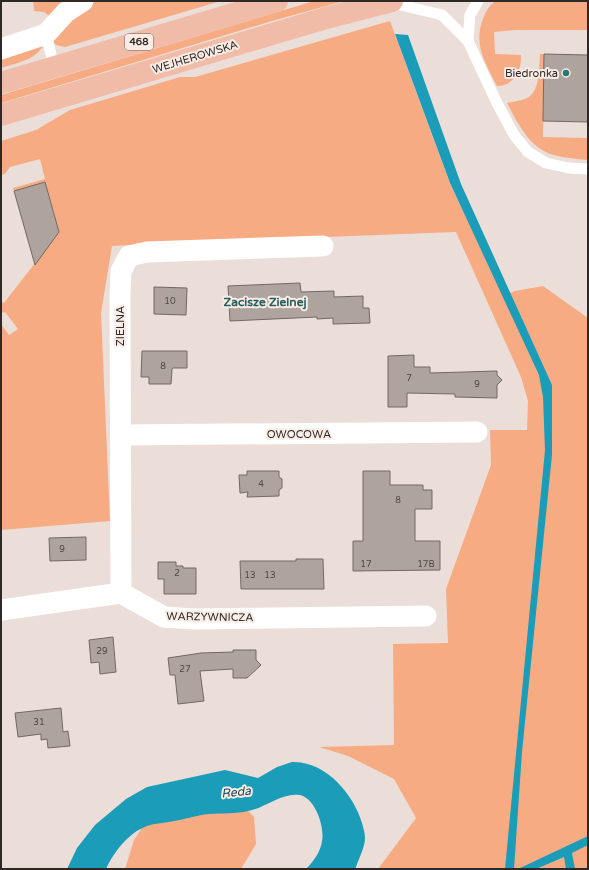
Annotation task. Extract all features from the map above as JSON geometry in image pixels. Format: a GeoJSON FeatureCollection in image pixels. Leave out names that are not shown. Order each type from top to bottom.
{"type":"FeatureCollection","features":[{"type":"Feature","properties":{"kind":"main road","name":"468"},"geometry":{"type":"LineString","coordinates":[[1,83],[277,1]]}},
{"type":"Feature","properties":{"kind":"main road","name":"WEJHEROWSKA"},"geometry":{"type":"LineString","coordinates":[[1,115],[326,18],[391,1]]}},
{"type":"Feature","properties":{"kind":"street"},"geometry":{"type":"LineString","coordinates":[[1,49],[46,34],[66,12],[83,1]]}},
{"type":"Feature","properties":{"kind":"street","name":"ZIELNA"},"geometry":{"type":"LineString","coordinates":[[121,593],[121,270],[129,256],[147,252],[323,246]]}},
{"type":"Feature","properties":{"kind":"street","name":"OWOCOWA"},"geometry":{"type":"LineString","coordinates":[[121,435],[477,432]]}},
{"type":"Feature","properties":{"kind":"street"},"geometry":{"type":"LineString","coordinates":[[1,610],[121,593]]}},
{"type":"Feature","properties":{"kind":"street","name":"WARZYWNICZA"},"geometry":{"type":"LineString","coordinates":[[121,593],[164,617],[194,619],[426,616]]}},
{"type":"Feature","properties":{"kind":"lane"},"geometry":{"type":"LineString","coordinates":[[391,1],[442,15],[468,41],[496,101],[514,135],[528,152],[546,163],[569,168],[588,169]]}},
{"type":"Feature","properties":{"kind":"lane"},"geometry":{"type":"LineString","coordinates":[[468,41],[470,15],[478,1]]}},
{"type":"Feature","properties":{"kind":"lane"},"geometry":{"type":"LineString","coordinates":[[46,34],[54,67]]}},
{"type":"Feature","properties":{"kind":"shaded area"},"geometry":{"type":"Polygon","coordinates":[[[33,1],[76,1],[52,18],[44,12],[34,11],[33,1]]]}},
{"type":"Feature","properties":{"kind":"shaded area"},"geometry":{"type":"Polygon","coordinates":[[[89,1],[221,1],[65,47],[56,45],[51,39],[89,1]]]}},
{"type":"Feature","properties":{"kind":"shaded area"},"geometry":{"type":"Polygon","coordinates":[[[314,1],[344,1],[272,21],[1,103],[1,95],[314,1]]]}},
{"type":"Feature","properties":{"kind":"shaded area"},"geometry":{"type":"Polygon","coordinates":[[[495,1],[588,1],[587,30],[515,30],[494,32],[495,54],[521,55],[520,66],[516,76],[508,83],[497,86],[482,53],[479,37],[480,28],[485,14],[495,1]]]}},
{"type":"Feature","properties":{"kind":"shaded area"},"geometry":{"type":"Polygon","coordinates":[[[390,21],[449,181],[503,296],[515,291],[543,286],[588,318],[588,869],[378,869],[416,818],[394,779],[348,756],[319,747],[394,745],[393,644],[448,643],[446,589],[491,465],[490,430],[527,430],[528,401],[521,377],[456,232],[112,246],[101,313],[110,521],[1,530],[1,324],[9,335],[18,329],[5,312],[3,313],[1,310],[1,301],[4,303],[59,232],[45,182],[14,191],[13,188],[45,179],[40,159],[10,167],[5,174],[1,175],[1,141],[36,130],[70,110],[180,77],[195,77],[390,21]]]}},
{"type":"Feature","properties":{"kind":"shaded area"},"geometry":{"type":"Polygon","coordinates":[[[43,46],[30,58],[1,68],[1,52],[43,46]]]}},
{"type":"Feature","properties":{"kind":"shaded area"},"geometry":{"type":"Polygon","coordinates":[[[540,54],[544,54],[543,137],[588,138],[588,160],[554,155],[538,147],[525,134],[507,103],[529,97],[533,93],[537,83],[540,54]]]}},
{"type":"Feature","properties":{"kind":"shaded area"},"geometry":{"type":"Polygon","coordinates":[[[246,809],[254,817],[256,844],[241,869],[125,869],[134,840],[148,819],[246,809]]]}},
{"type":"Feature","properties":{"kind":"water"},"geometry":{"type":"Polygon","coordinates":[[[395,34],[408,35],[461,184],[552,385],[552,455],[522,752],[514,869],[505,869],[545,450],[543,397],[539,375],[450,183],[395,34]]]}},
{"type":"Feature","properties":{"kind":"water","name":"Reda"},"geometry":{"type":"Polygon","coordinates":[[[292,762],[304,763],[316,767],[326,773],[345,790],[352,801],[362,823],[365,838],[363,849],[355,869],[306,869],[314,860],[320,849],[323,835],[322,828],[318,814],[310,801],[300,795],[293,795],[280,798],[248,811],[205,815],[153,824],[140,829],[128,838],[117,850],[106,869],[67,869],[77,848],[95,825],[126,799],[147,787],[225,770],[258,778],[277,767],[292,762]]]}},
{"type":"Feature","properties":{"kind":"water"},"geometry":{"type":"Polygon","coordinates":[[[588,836],[588,845],[572,853],[575,869],[566,869],[564,857],[536,869],[518,869],[588,836]]]}},
{"type":"Feature","properties":{"kind":"building","name":"Biedronka"},"geometry":{"type":"Polygon","coordinates":[[[544,54],[588,55],[588,122],[543,121],[544,54]]]}},
{"type":"Feature","properties":{"kind":"building"},"geometry":{"type":"Polygon","coordinates":[[[45,182],[59,232],[35,265],[14,191],[45,182]]]}},
{"type":"Feature","properties":{"kind":"building"},"geometry":{"type":"Polygon","coordinates":[[[300,283],[301,292],[334,291],[334,297],[363,296],[363,308],[369,308],[370,323],[333,324],[333,318],[317,319],[317,317],[230,321],[228,286],[300,283]]]}},
{"type":"Feature","properties":{"kind":"building"},"geometry":{"type":"Polygon","coordinates":[[[154,287],[187,288],[186,315],[154,314],[154,287]]]}},
{"type":"Feature","properties":{"kind":"building"},"geometry":{"type":"Polygon","coordinates":[[[142,351],[187,351],[187,368],[172,369],[171,384],[149,384],[149,377],[141,377],[142,351]]]}},
{"type":"Feature","properties":{"kind":"building"},"geometry":{"type":"Polygon","coordinates":[[[414,355],[414,367],[430,367],[430,373],[497,371],[497,375],[502,380],[497,385],[497,398],[455,397],[455,394],[407,393],[407,407],[388,407],[388,356],[414,355]]]}},
{"type":"Feature","properties":{"kind":"building"},"geometry":{"type":"Polygon","coordinates":[[[247,471],[279,471],[279,477],[282,479],[282,488],[279,490],[279,496],[247,497],[248,492],[240,493],[239,475],[247,475],[247,471]]]}},
{"type":"Feature","properties":{"kind":"building"},"geometry":{"type":"Polygon","coordinates":[[[363,471],[390,471],[390,485],[423,485],[423,490],[432,490],[432,509],[415,509],[415,541],[440,541],[440,570],[353,571],[353,541],[363,541],[363,471]]]}},
{"type":"Feature","properties":{"kind":"building"},"geometry":{"type":"Polygon","coordinates":[[[86,537],[86,560],[50,561],[49,538],[86,537]]]}},
{"type":"Feature","properties":{"kind":"building"},"geometry":{"type":"Polygon","coordinates":[[[296,559],[323,559],[324,589],[241,589],[240,561],[296,561],[296,559]]]}},
{"type":"Feature","properties":{"kind":"building"},"geometry":{"type":"Polygon","coordinates":[[[158,562],[176,562],[176,566],[183,566],[183,568],[196,568],[196,594],[164,594],[164,579],[158,579],[158,562]]]}},
{"type":"Feature","properties":{"kind":"building"},"geometry":{"type":"Polygon","coordinates":[[[113,637],[116,672],[100,674],[99,662],[91,663],[89,640],[113,637]]]}},
{"type":"Feature","properties":{"kind":"building"},"geometry":{"type":"Polygon","coordinates":[[[233,650],[256,650],[256,660],[261,665],[247,678],[233,678],[233,669],[200,671],[204,701],[178,704],[175,675],[170,675],[168,658],[201,653],[233,652],[233,650]]]}},
{"type":"Feature","properties":{"kind":"building"},"geometry":{"type":"Polygon","coordinates":[[[61,708],[63,732],[68,731],[70,746],[48,748],[47,739],[41,740],[41,734],[18,737],[15,713],[61,708]]]}},
{"type":"Feature","properties":{"kind":"place","name":"Biedronka"},"geometry":{"type":"Point","coordinates":[566,73]}},
{"type":"Feature","properties":{"kind":"district","name":"Zacisze Zielnej"},"geometry":{"type":"Point","coordinates":[265,302]}}]}
